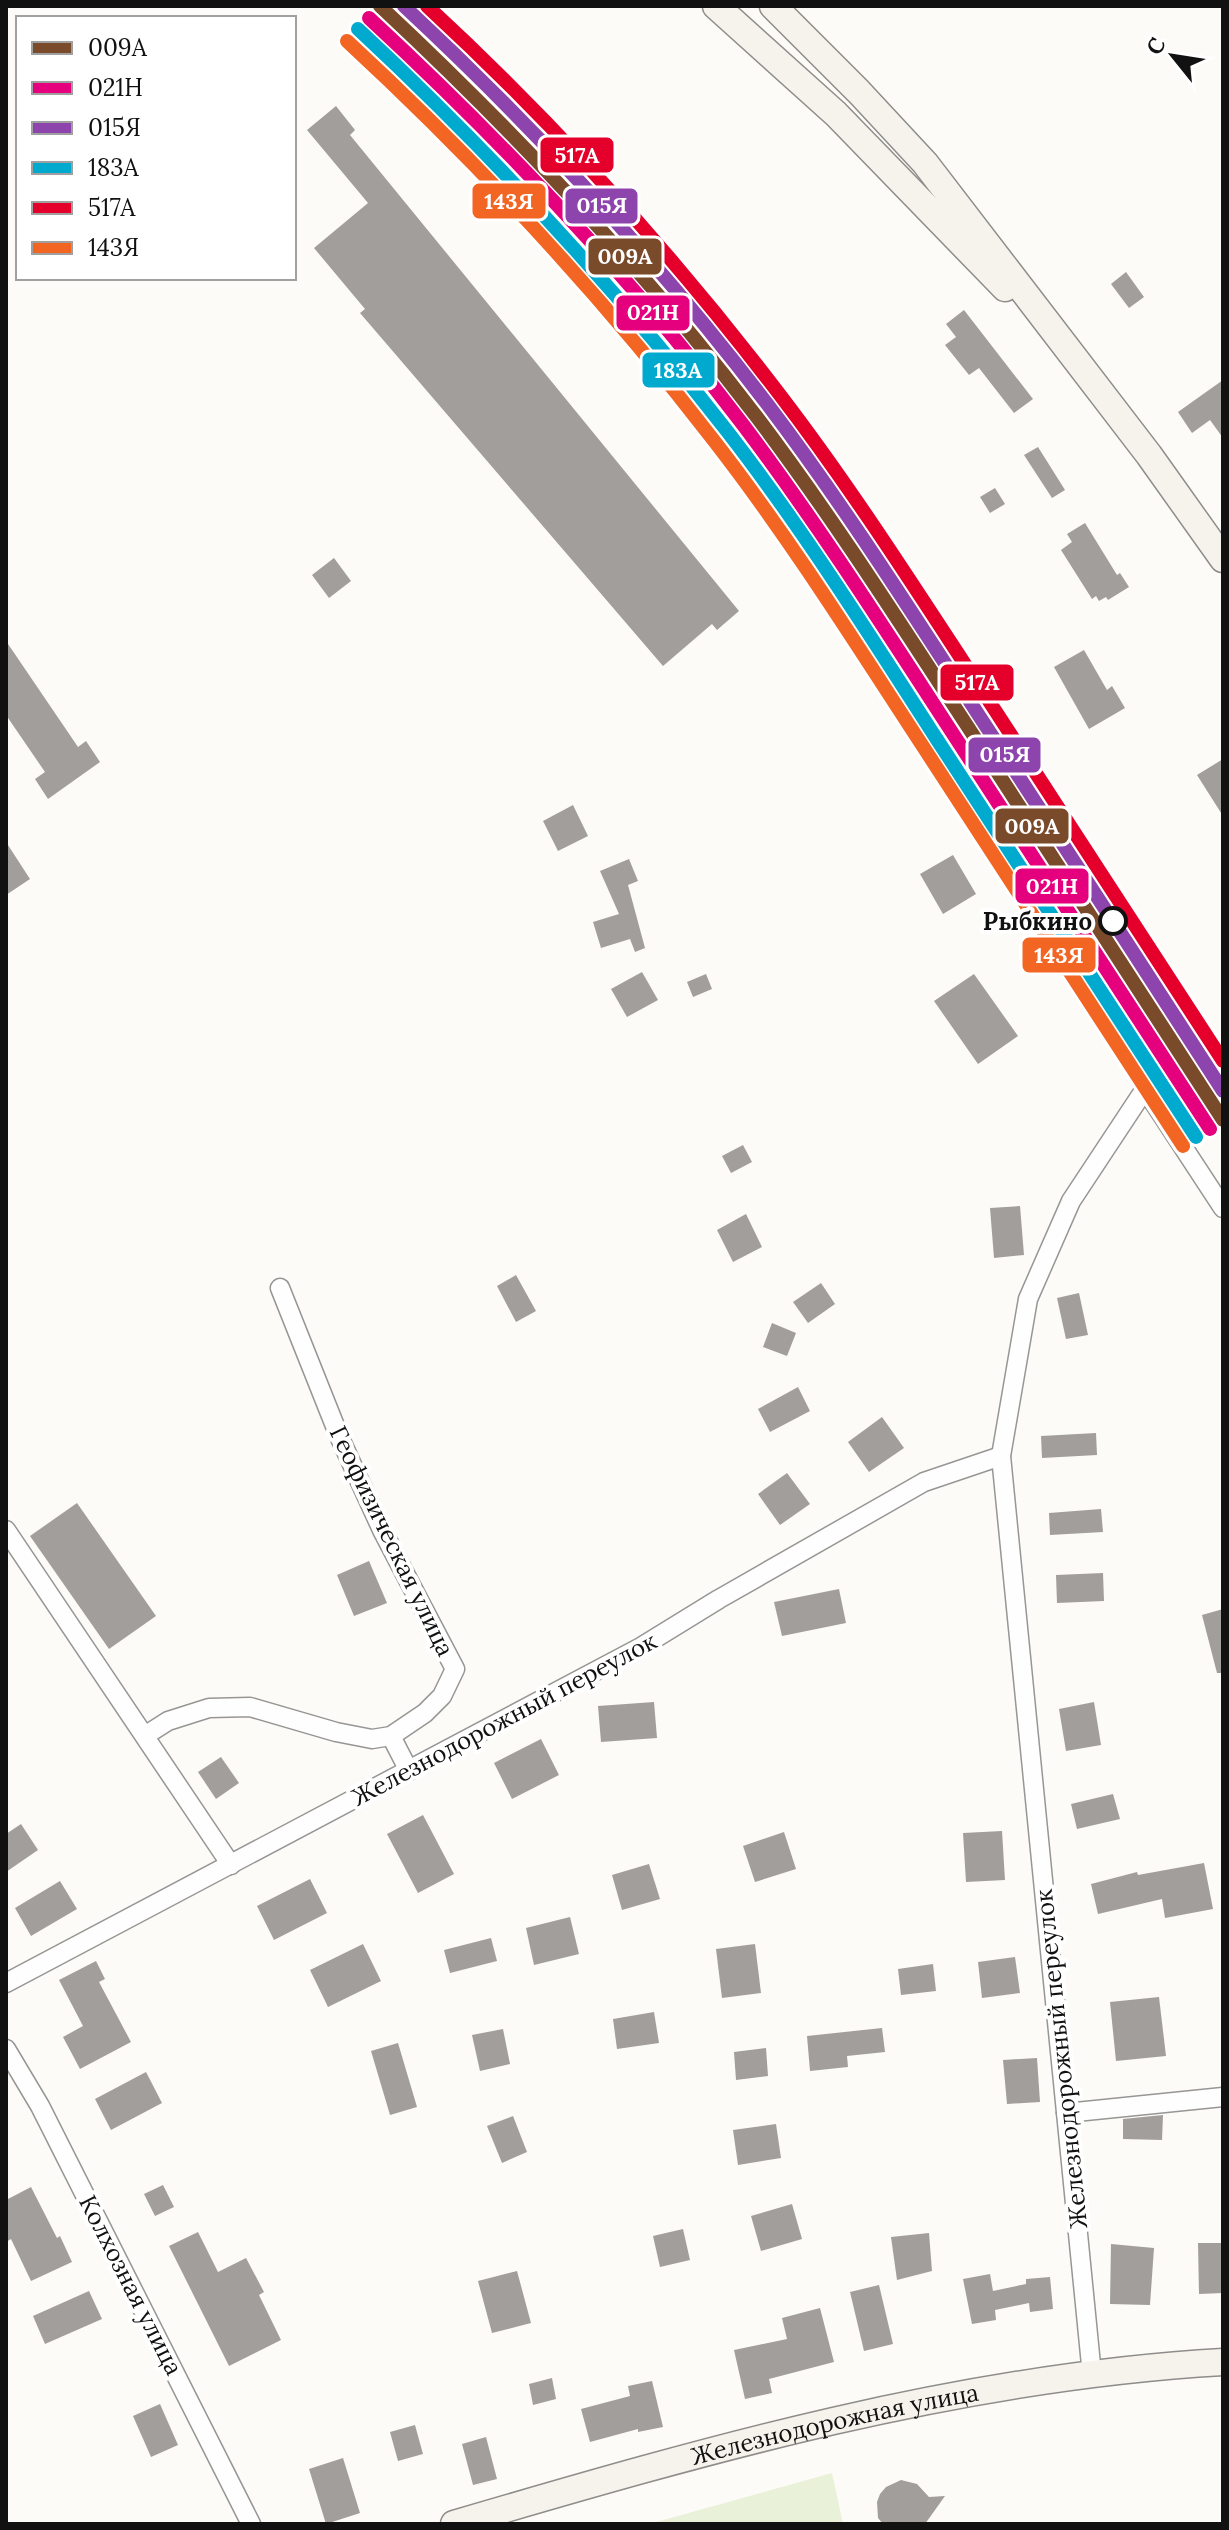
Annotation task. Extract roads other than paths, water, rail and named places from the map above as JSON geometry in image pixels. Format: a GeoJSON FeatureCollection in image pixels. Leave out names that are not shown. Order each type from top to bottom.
{"type":"FeatureCollection","features":[{"type":"Feature","properties":{"kind":"main road"},"geometry":{"type":"LineString","coordinates":[[716,6],[836,114],[1087,375]]}},
{"type":"Feature","properties":{"kind":"main road"},"geometry":{"type":"LineString","coordinates":[[773,6],[925,163],[1223,559]]}},
{"type":"Feature","properties":{"kind":"main road","name":"Железнодорожная улица"},"geometry":{"type":"LineString","coordinates":[[454,2524],[624,2474],[861,2413],[960,2394],[1092,2375],[1223,2362]]}},
{"type":"Feature","properties":{"kind":"street","name":"Железнодорожный переулок"},"geometry":{"type":"LineString","coordinates":[[1092,2375],[1001,1456],[1028,1299],[1071,1201],[1145,1089],[1223,1208]]}},
{"type":"Feature","properties":{"kind":"street","name":"Геофизическая улица"},"geometry":{"type":"LineString","coordinates":[[280,1288],[339,1436],[382,1530],[455,1669],[442,1696],[425,1713],[391,1736]]}},
{"type":"Feature","properties":{"kind":"street","name":"Железнодорожный переулок"},"geometry":{"type":"LineString","coordinates":[[6,1983],[641,1647],[924,1482],[1001,1456]]}},
{"type":"Feature","properties":{"kind":"street"},"geometry":{"type":"LineString","coordinates":[[6,1530],[231,1865]]}},
{"type":"Feature","properties":{"kind":"street"},"geometry":{"type":"LineString","coordinates":[[146,1735],[168,1721],[209,1708],[250,1707],[336,1732],[372,1739],[391,1736],[409,1771]]}},
{"type":"Feature","properties":{"kind":"street","name":"Колхозная улица"},"geometry":{"type":"LineString","coordinates":[[6,2049],[40,2106],[251,2524]]}},
{"type":"Feature","properties":{"kind":"street"},"geometry":{"type":"LineString","coordinates":[[1066,2113],[1223,2097]]}},
{"type":"Feature","properties":{"kind":"place","name":"Рыбкино"},"geometry":{"type":"Point","coordinates":[1113,921]}}]}
